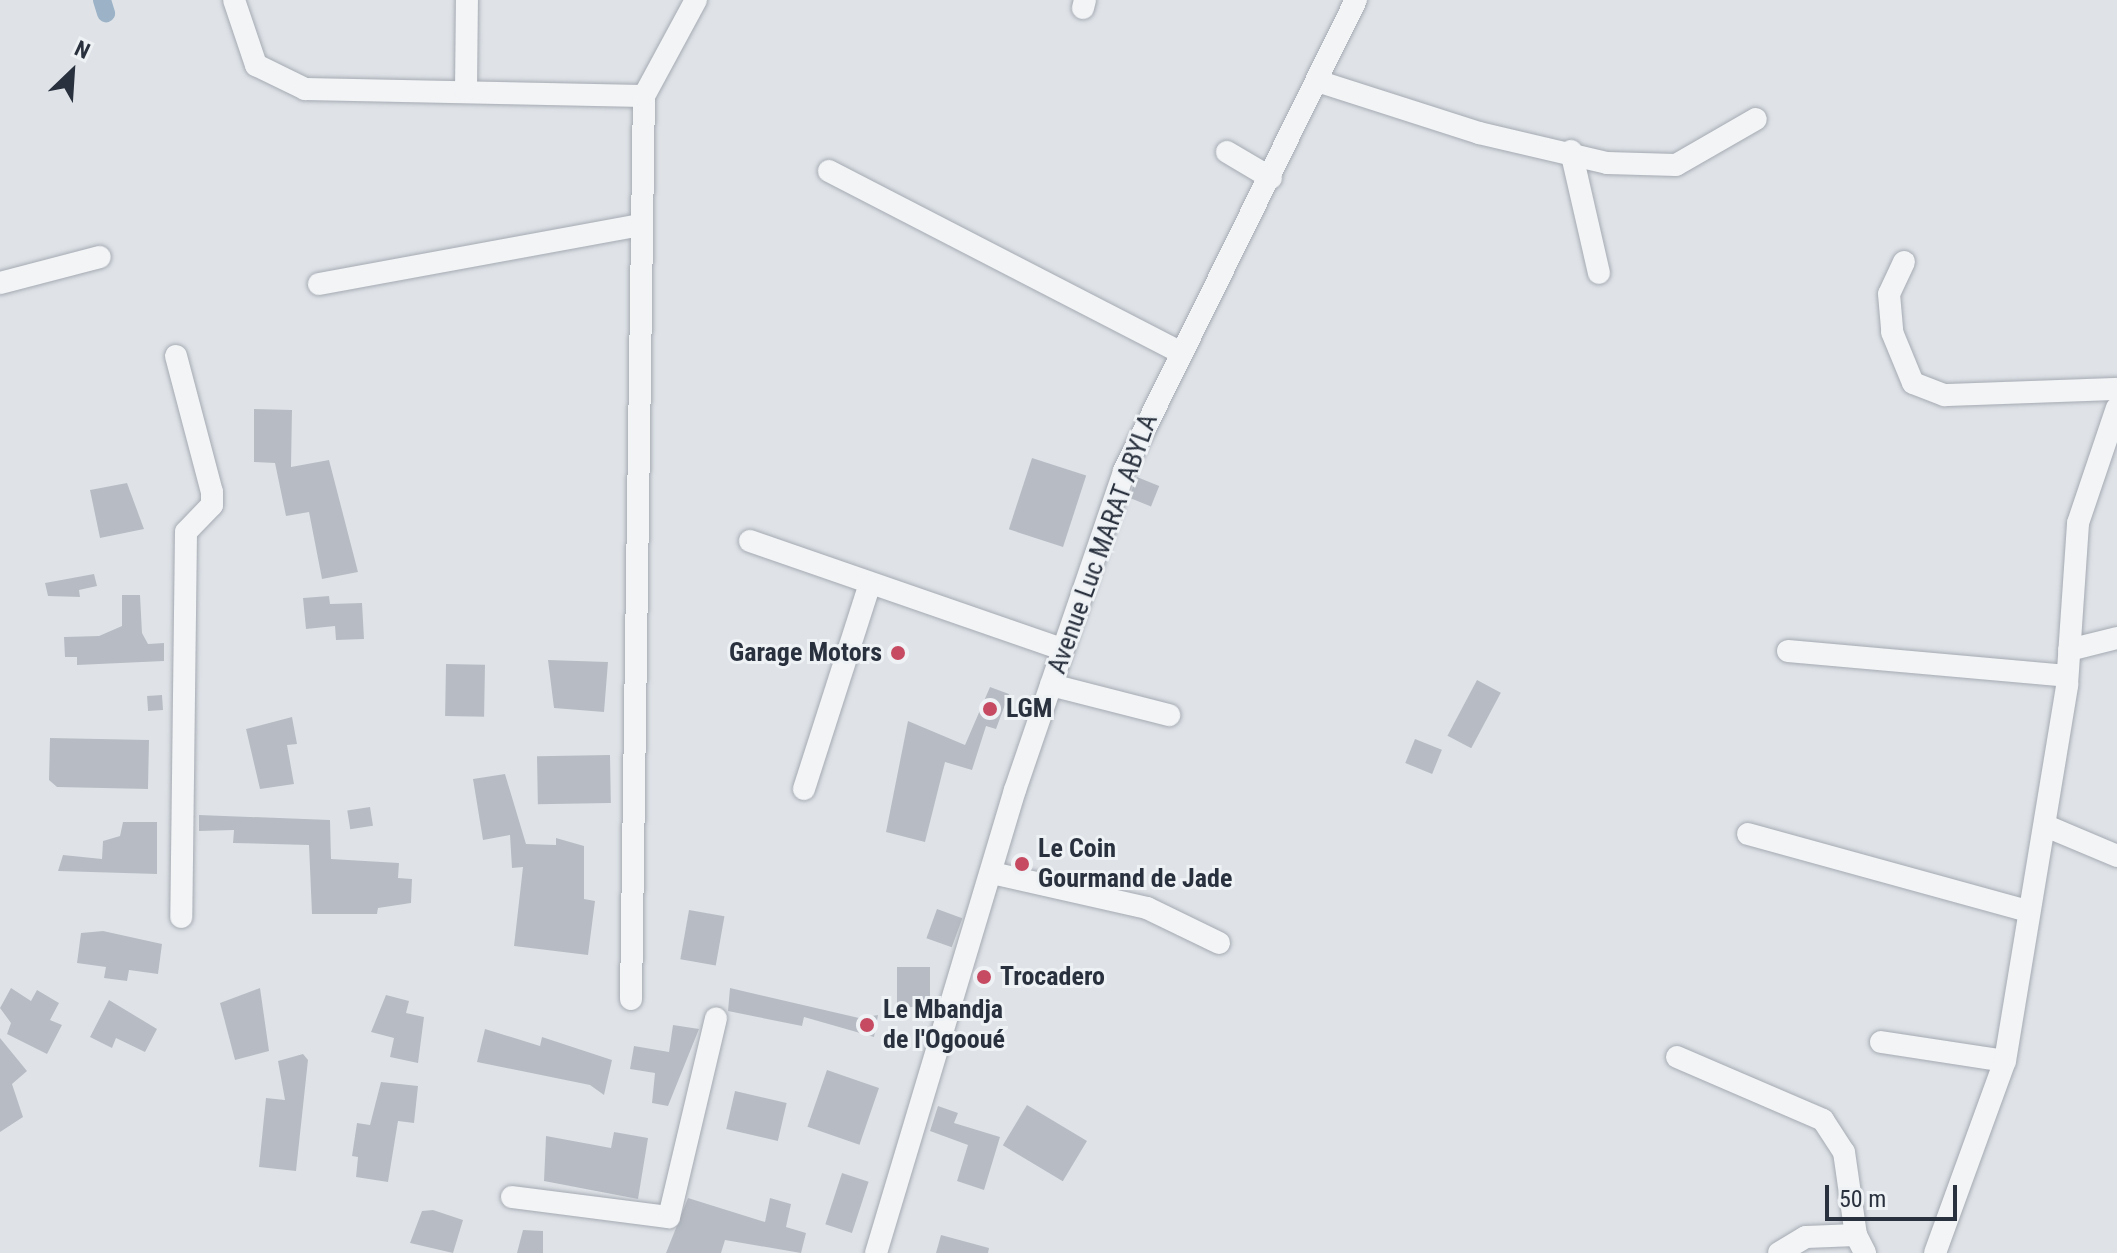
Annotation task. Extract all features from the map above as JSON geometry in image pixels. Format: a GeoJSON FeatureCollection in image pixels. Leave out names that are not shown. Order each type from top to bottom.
{"type":"FeatureCollection","features":[{"type":"Feature","properties":{"kind":"street"},"geometry":{"type":"LineString","coordinates":[[234,0],[244,44],[256,65],[277,80],[305,89],[644,96]]}},
{"type":"Feature","properties":{"kind":"street"},"geometry":{"type":"LineString","coordinates":[[466,90],[467,0]]}},
{"type":"Feature","properties":{"kind":"street"},"geometry":{"type":"LineString","coordinates":[[631,999],[644,96],[696,0]]}},
{"type":"Feature","properties":{"kind":"street","name":"Avenue Luc MARAT ABYLA"},"geometry":{"type":"LineString","coordinates":[[876,1253],[1062,649],[1124,471],[1179,352],[1271,178],[1356,0]]}},
{"type":"Feature","properties":{"kind":"street"},"geometry":{"type":"LineString","coordinates":[[1317,81],[1479,133],[1571,151],[1607,163],[1676,165],[1756,119]]}},
{"type":"Feature","properties":{"kind":"street"},"geometry":{"type":"LineString","coordinates":[[1571,151],[1599,273]]}},
{"type":"Feature","properties":{"kind":"street"},"geometry":{"type":"LineString","coordinates":[[1227,152],[1271,178]]}},
{"type":"Feature","properties":{"kind":"street"},"geometry":{"type":"LineString","coordinates":[[829,171],[1179,352]]}},
{"type":"Feature","properties":{"kind":"street"},"geometry":{"type":"LineString","coordinates":[[319,284],[640,225]]}},
{"type":"Feature","properties":{"kind":"street"},"geometry":{"type":"LineString","coordinates":[[0,283],[100,257]]}},
{"type":"Feature","properties":{"kind":"street"},"geometry":{"type":"LineString","coordinates":[[1904,262],[1889,294],[1892,332],[1913,383],[1945,395],[2117,389]]}},
{"type":"Feature","properties":{"kind":"street"},"geometry":{"type":"LineString","coordinates":[[176,356],[212,492],[212,505],[186,532],[181,917]]}},
{"type":"Feature","properties":{"kind":"street"},"geometry":{"type":"LineString","coordinates":[[1935,1253],[2005,1061],[2028,911],[2046,826],[2067,676],[2078,523],[2117,408]]}},
{"type":"Feature","properties":{"kind":"street"},"geometry":{"type":"LineString","coordinates":[[750,541],[869,586],[1062,649]]}},
{"type":"Feature","properties":{"kind":"street"},"geometry":{"type":"LineString","coordinates":[[804,789],[869,586]]}},
{"type":"Feature","properties":{"kind":"street"},"geometry":{"type":"LineString","coordinates":[[2069,650],[2117,638]]}},
{"type":"Feature","properties":{"kind":"street"},"geometry":{"type":"LineString","coordinates":[[1788,651],[2067,676]]}},
{"type":"Feature","properties":{"kind":"street"},"geometry":{"type":"LineString","coordinates":[[1051,685],[1169,715]]}},
{"type":"Feature","properties":{"kind":"street"},"geometry":{"type":"LineString","coordinates":[[2046,826],[2117,856]]}},
{"type":"Feature","properties":{"kind":"street"},"geometry":{"type":"LineString","coordinates":[[1748,834],[2028,911]]}},
{"type":"Feature","properties":{"kind":"street"},"geometry":{"type":"LineString","coordinates":[[992,873],[1147,908],[1219,943]]}},
{"type":"Feature","properties":{"kind":"street"},"geometry":{"type":"LineString","coordinates":[[512,1197],[669,1217],[716,1018]]}},
{"type":"Feature","properties":{"kind":"street"},"geometry":{"type":"LineString","coordinates":[[1881,1042],[2005,1061]]}},
{"type":"Feature","properties":{"kind":"street"},"geometry":{"type":"LineString","coordinates":[[1677,1057],[1823,1120],[1844,1152],[1860,1244],[1806,1237],[1779,1253]]}},
{"type":"Feature","properties":{"kind":"building"},"geometry":{"type":"Polygon","coordinates":[[[254,409],[292,410],[291,467],[329,460],[358,572],[322,579],[309,512],[286,516],[275,463],[254,462],[254,409]]]}},
{"type":"Feature","properties":{"kind":"building"},"geometry":{"type":"Polygon","coordinates":[[[1032,458],[1086,476],[1063,547],[1009,529],[1032,458]]]}},
{"type":"Feature","properties":{"kind":"building"},"geometry":{"type":"Polygon","coordinates":[[[1137,477],[1159,486],[1151,506],[1129,497],[1137,477]]]}},
{"type":"Feature","properties":{"kind":"building"},"geometry":{"type":"Polygon","coordinates":[[[127,483],[144,529],[100,538],[90,490],[127,483]]]}},
{"type":"Feature","properties":{"kind":"building"},"geometry":{"type":"Polygon","coordinates":[[[94,574],[97,586],[79,590],[80,597],[48,596],[45,583],[94,574]]]}},
{"type":"Feature","properties":{"kind":"building"},"geometry":{"type":"Polygon","coordinates":[[[122,595],[140,595],[142,633],[148,644],[164,643],[164,661],[77,665],[77,657],[65,657],[64,637],[99,636],[122,626],[122,595]]]}},
{"type":"Feature","properties":{"kind":"building"},"geometry":{"type":"Polygon","coordinates":[[[329,596],[330,604],[362,603],[364,639],[336,640],[335,626],[306,629],[303,598],[329,596]]]}},
{"type":"Feature","properties":{"kind":"building"},"geometry":{"type":"Polygon","coordinates":[[[548,660],[608,662],[604,712],[554,708],[548,660]]]}},
{"type":"Feature","properties":{"kind":"building"},"geometry":{"type":"Polygon","coordinates":[[[446,664],[485,665],[484,717],[445,716],[446,664]]]}},
{"type":"Feature","properties":{"kind":"building"},"geometry":{"type":"Polygon","coordinates":[[[1477,680],[1501,693],[1471,748],[1447,736],[1477,680]]]}},
{"type":"Feature","properties":{"kind":"building"},"geometry":{"type":"Polygon","coordinates":[[[990,687],[1009,694],[996,729],[986,726],[972,770],[945,762],[925,842],[886,832],[908,721],[965,745],[990,687]]]}},
{"type":"Feature","properties":{"kind":"building"},"geometry":{"type":"Polygon","coordinates":[[[162,695],[163,710],[148,711],[147,696],[162,695]]]}},
{"type":"Feature","properties":{"kind":"building"},"geometry":{"type":"Polygon","coordinates":[[[292,717],[297,744],[287,745],[294,784],[260,789],[246,729],[292,717]]]}},
{"type":"Feature","properties":{"kind":"building"},"geometry":{"type":"Polygon","coordinates":[[[50,738],[149,740],[148,789],[57,787],[49,780],[50,738]]]}},
{"type":"Feature","properties":{"kind":"building"},"geometry":{"type":"Polygon","coordinates":[[[1415,739],[1442,750],[1432,774],[1405,763],[1415,739]]]}},
{"type":"Feature","properties":{"kind":"building"},"geometry":{"type":"Polygon","coordinates":[[[610,755],[611,803],[538,804],[537,756],[610,755]]]}},
{"type":"Feature","properties":{"kind":"building"},"geometry":{"type":"Polygon","coordinates":[[[505,774],[526,844],[556,845],[556,838],[584,846],[584,899],[595,901],[588,955],[514,946],[523,867],[512,868],[510,835],[483,840],[473,779],[505,774]]]}},
{"type":"Feature","properties":{"kind":"building"},"geometry":{"type":"Polygon","coordinates":[[[370,807],[373,826],[350,829],[347,811],[370,807]]]}},
{"type":"Feature","properties":{"kind":"building"},"geometry":{"type":"Polygon","coordinates":[[[199,815],[330,820],[331,859],[399,863],[398,878],[412,879],[411,903],[378,908],[377,914],[312,914],[309,845],[233,843],[234,830],[199,831],[199,815]]]}},
{"type":"Feature","properties":{"kind":"building"},"geometry":{"type":"Polygon","coordinates":[[[123,822],[157,822],[157,874],[58,871],[63,855],[102,859],[103,841],[120,836],[123,822]]]}},
{"type":"Feature","properties":{"kind":"building"},"geometry":{"type":"Polygon","coordinates":[[[937,909],[962,918],[952,947],[926,938],[937,909]]]}},
{"type":"Feature","properties":{"kind":"building"},"geometry":{"type":"Polygon","coordinates":[[[689,910],[724,916],[716,965],[680,959],[689,910]]]}},
{"type":"Feature","properties":{"kind":"building"},"geometry":{"type":"Polygon","coordinates":[[[103,931],[162,944],[158,974],[129,970],[127,981],[104,978],[106,967],[77,963],[81,933],[103,931]]]}},
{"type":"Feature","properties":{"kind":"building"},"geometry":{"type":"Polygon","coordinates":[[[897,967],[930,967],[930,1007],[897,1007],[897,967]]]}},
{"type":"Feature","properties":{"kind":"building"},"geometry":{"type":"Polygon","coordinates":[[[11,988],[31,1001],[37,990],[59,1003],[50,1020],[62,1025],[47,1054],[7,1034],[11,1023],[0,1008],[11,988]]]}},
{"type":"Feature","properties":{"kind":"building"},"geometry":{"type":"Polygon","coordinates":[[[260,988],[269,1051],[235,1060],[220,1003],[260,988]]]}},
{"type":"Feature","properties":{"kind":"building"},"geometry":{"type":"Polygon","coordinates":[[[730,988],[859,1018],[878,1015],[874,1037],[804,1017],[802,1026],[728,1011],[730,988]]]}},
{"type":"Feature","properties":{"kind":"building"},"geometry":{"type":"Polygon","coordinates":[[[386,995],[409,1001],[406,1013],[424,1017],[418,1063],[390,1057],[394,1038],[371,1032],[386,995]]]}},
{"type":"Feature","properties":{"kind":"building"},"geometry":{"type":"Polygon","coordinates":[[[109,1000],[157,1029],[145,1052],[116,1038],[112,1048],[90,1037],[109,1000]]]}},
{"type":"Feature","properties":{"kind":"building"},"geometry":{"type":"Polygon","coordinates":[[[673,1025],[699,1029],[668,1106],[652,1103],[655,1073],[630,1069],[634,1046],[669,1052],[673,1025]]]}},
{"type":"Feature","properties":{"kind":"building"},"geometry":{"type":"Polygon","coordinates":[[[485,1029],[540,1046],[542,1037],[612,1060],[604,1095],[590,1085],[477,1062],[485,1029]]]}},
{"type":"Feature","properties":{"kind":"building"},"geometry":{"type":"Polygon","coordinates":[[[0,1038],[27,1071],[12,1084],[23,1117],[0,1132],[0,1038]]]}},
{"type":"Feature","properties":{"kind":"building"},"geometry":{"type":"Polygon","coordinates":[[[303,1054],[308,1060],[296,1171],[259,1167],[266,1098],[285,1100],[278,1061],[303,1054]]]}},
{"type":"Feature","properties":{"kind":"building"},"geometry":{"type":"Polygon","coordinates":[[[827,1070],[879,1088],[859,1145],[807,1127],[827,1070]]]}},
{"type":"Feature","properties":{"kind":"building"},"geometry":{"type":"Polygon","coordinates":[[[381,1082],[418,1086],[414,1123],[398,1121],[388,1182],[356,1177],[358,1157],[352,1156],[357,1123],[370,1125],[381,1082]]]}},
{"type":"Feature","properties":{"kind":"building"},"geometry":{"type":"Polygon","coordinates":[[[735,1091],[787,1103],[778,1141],[726,1129],[735,1091]]]}},
{"type":"Feature","properties":{"kind":"building"},"geometry":{"type":"Polygon","coordinates":[[[1027,1105],[1087,1141],[1063,1181],[1003,1145],[1027,1105]]]}},
{"type":"Feature","properties":{"kind":"building"},"geometry":{"type":"Polygon","coordinates":[[[938,1106],[958,1113],[954,1123],[1000,1137],[984,1190],[957,1181],[968,1145],[930,1131],[938,1106]]]}},
{"type":"Feature","properties":{"kind":"building"},"geometry":{"type":"Polygon","coordinates":[[[614,1132],[648,1138],[638,1199],[544,1181],[546,1136],[611,1148],[614,1132]]]}},
{"type":"Feature","properties":{"kind":"building"},"geometry":{"type":"Polygon","coordinates":[[[842,1173],[869,1182],[852,1233],[825,1224],[842,1173]]]}},
{"type":"Feature","properties":{"kind":"building"},"geometry":{"type":"Polygon","coordinates":[[[688,1198],[765,1222],[770,1198],[791,1204],[786,1227],[806,1233],[801,1253],[725,1240],[721,1253],[666,1253],[688,1198]]]}},
{"type":"Feature","properties":{"kind":"building"},"geometry":{"type":"Polygon","coordinates":[[[433,1210],[463,1220],[453,1253],[410,1243],[422,1211],[433,1210]]]}},
{"type":"Feature","properties":{"kind":"building"},"geometry":{"type":"Polygon","coordinates":[[[523,1230],[543,1231],[543,1253],[517,1253],[523,1230]]]}},
{"type":"Feature","properties":{"kind":"building"},"geometry":{"type":"Polygon","coordinates":[[[941,1235],[989,1248],[988,1253],[936,1253],[941,1235]]]}},
{"type":"Feature","properties":{"kind":"waterway"},"geometry":{"type":"LineString","coordinates":[[102,0],[106,13]]}},
{"type":"Feature","properties":{"kind":"place","name":"Garage Motors"},"geometry":{"type":"Point","coordinates":[898,653]}},
{"type":"Feature","properties":{"kind":"place","name":"LGM"},"geometry":{"type":"Point","coordinates":[990,709]}},
{"type":"Feature","properties":{"kind":"place","name":"Le Coin Gourmand de Jade"},"geometry":{"type":"Point","coordinates":[1022,864]}},
{"type":"Feature","properties":{"kind":"place","name":"Trocadero"},"geometry":{"type":"Point","coordinates":[984,977]}},
{"type":"Feature","properties":{"kind":"place","name":"Le Mbandja de l'Ogooué"},"geometry":{"type":"Point","coordinates":[867,1025]}}]}
